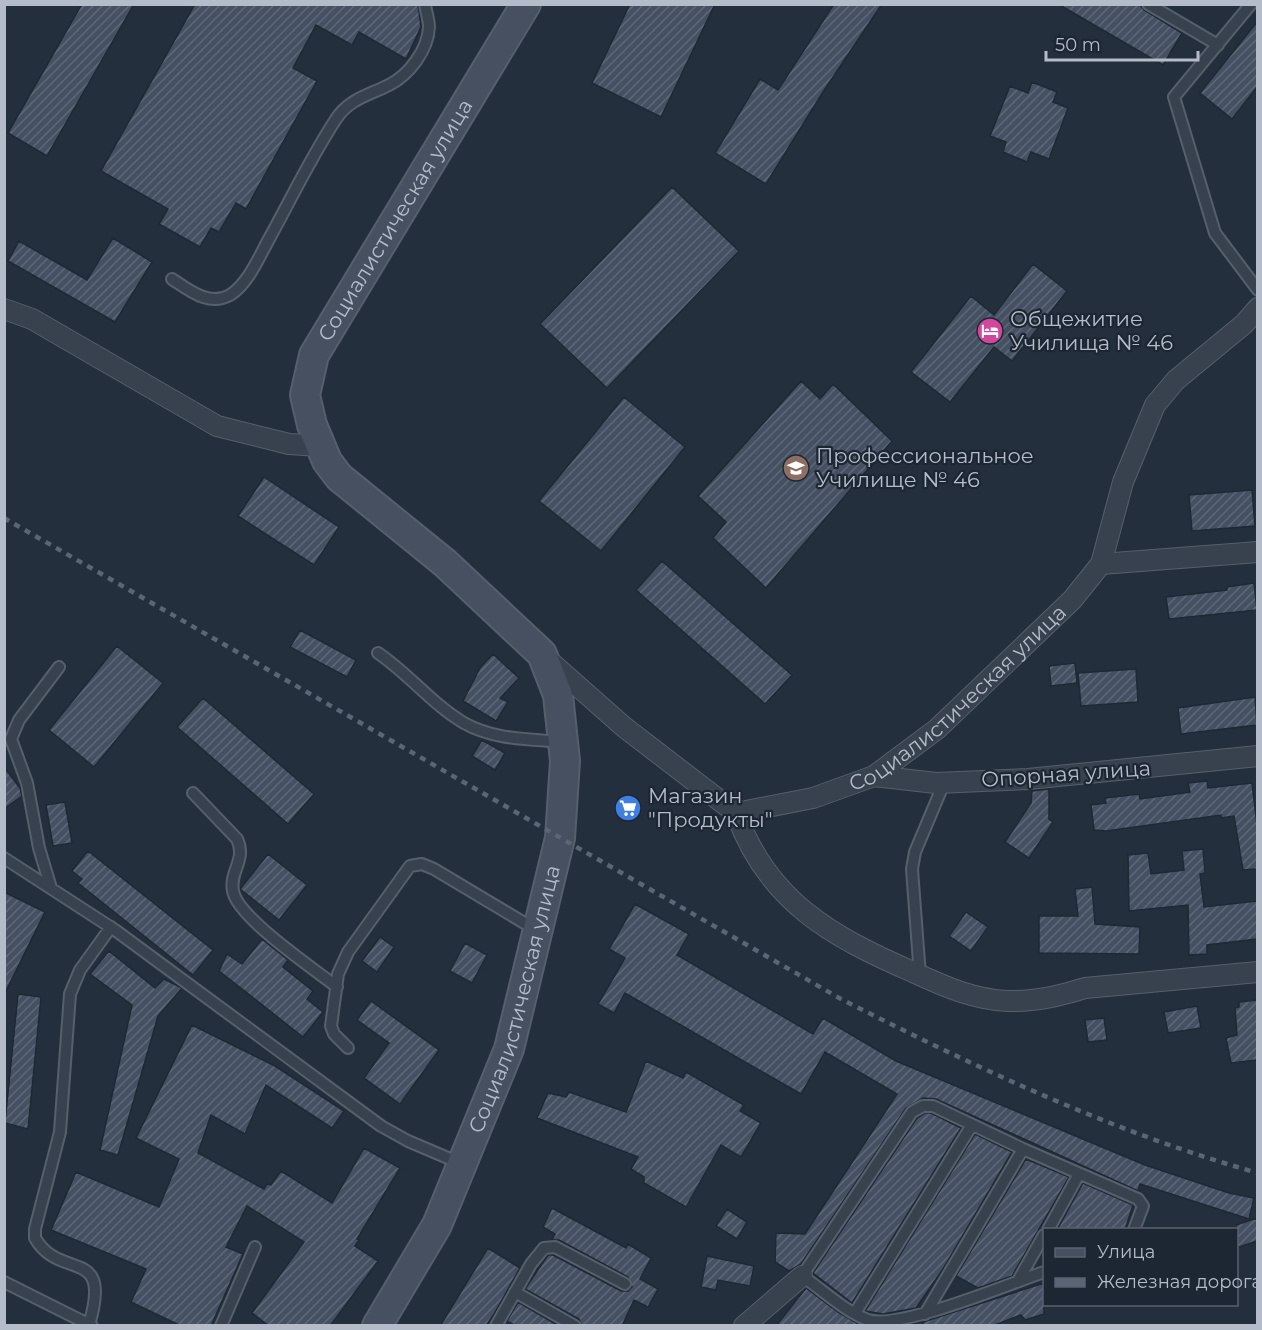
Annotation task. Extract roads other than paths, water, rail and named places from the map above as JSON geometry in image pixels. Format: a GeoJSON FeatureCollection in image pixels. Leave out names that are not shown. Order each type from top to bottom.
{"type":"FeatureCollection","features":[{"type":"Feature","properties":{"kind":"main road","name":"Социалистическая улица"},"geometry":{"type":"LineString","coordinates":[[377,1326],[437,1225],[509,1049],[560,838],[565,761],[558,695],[542,654],[445,563],[339,477],[320,446],[305,395],[314,356],[526,4]]}},
{"type":"Feature","properties":{"kind":"street","name":"Социалистическая улица"},"geometry":{"type":"LineString","coordinates":[[542,654],[624,727],[736,813],[813,798],[874,776],[937,729],[1072,600],[1101,564],[1123,482],[1155,405],[1176,380],[1251,327],[1257,308]]}},
{"type":"Feature","properties":{"kind":"street"},"geometry":{"type":"LineString","coordinates":[[4,309],[32,319],[217,426],[289,444],[320,446]]}},
{"type":"Feature","properties":{"kind":"street"},"geometry":{"type":"LineString","coordinates":[[1101,564],[1257,552]]}},
{"type":"Feature","properties":{"kind":"street","name":"Опорная улица"},"geometry":{"type":"LineString","coordinates":[[874,776],[944,783],[1125,771],[1257,756]]}},
{"type":"Feature","properties":{"kind":"street"},"geometry":{"type":"LineString","coordinates":[[736,813],[746,840],[761,867],[807,915],[842,939],[920,976],[976,996],[1010,1001],[1063,995],[1085,988],[1257,972]]}},
{"type":"Feature","properties":{"kind":"street"},"geometry":{"type":"LineString","coordinates":[[744,1326],[802,1276]]}},
{"type":"Feature","properties":{"kind":"lane"},"geometry":{"type":"LineString","coordinates":[[172,279],[203,298],[218,300],[236,290],[261,252],[337,117],[357,98],[396,81],[412,66],[423,47],[429,27],[425,4]]}},
{"type":"Feature","properties":{"kind":"lane"},"geometry":{"type":"LineString","coordinates":[[1148,4],[1218,45]]}},
{"type":"Feature","properties":{"kind":"lane"},"geometry":{"type":"LineString","coordinates":[[1251,4],[1174,97],[1215,232],[1257,290]]}},
{"type":"Feature","properties":{"kind":"lane"},"geometry":{"type":"LineString","coordinates":[[378,653],[412,678],[450,713],[471,726],[512,738],[563,742]]}},
{"type":"Feature","properties":{"kind":"lane"},"geometry":{"type":"LineString","coordinates":[[51,888],[39,848],[27,783],[11,739],[19,720],[58,667]]}},
{"type":"Feature","properties":{"kind":"lane"},"geometry":{"type":"LineString","coordinates":[[920,976],[912,869],[915,852],[944,783]]}},
{"type":"Feature","properties":{"kind":"lane"},"geometry":{"type":"LineString","coordinates":[[193,793],[237,839],[241,847],[241,861],[232,880],[235,900],[256,924],[337,987]]}},
{"type":"Feature","properties":{"kind":"lane"},"geometry":{"type":"LineString","coordinates":[[4,858],[111,927],[381,1126],[408,1141],[462,1164]]}},
{"type":"Feature","properties":{"kind":"lane"},"geometry":{"type":"LineString","coordinates":[[348,1047],[334,1034],[331,1026],[338,974],[348,952],[404,871],[415,864],[422,864],[434,870],[539,931]]}},
{"type":"Feature","properties":{"kind":"lane"},"geometry":{"type":"LineString","coordinates":[[4,1282],[91,1325],[98,1293],[92,1278],[78,1266],[45,1251],[34,1238],[34,1230],[60,1132],[70,994],[80,970],[111,927]]}},
{"type":"Feature","properties":{"kind":"lane"},"geometry":{"type":"LineString","coordinates":[[1043,1272],[925,1314],[888,1323],[869,1320],[855,1313],[802,1276],[912,1112],[923,1106],[933,1106],[1023,1149],[1138,1199],[1143,1206],[1135,1228]]}},
{"type":"Feature","properties":{"kind":"lane"},"geometry":{"type":"LineString","coordinates":[[855,1313],[972,1125]]}},
{"type":"Feature","properties":{"kind":"lane"},"geometry":{"type":"LineString","coordinates":[[925,1314],[1023,1149]]}},
{"type":"Feature","properties":{"kind":"lane"},"geometry":{"type":"LineString","coordinates":[[1049,1228],[1079,1174]]}},
{"type":"Feature","properties":{"kind":"lane"},"geometry":{"type":"LineString","coordinates":[[1018,1281],[1043,1237]]}},
{"type":"Feature","properties":{"kind":"lane"},"geometry":{"type":"LineString","coordinates":[[496,1326],[536,1256],[548,1246],[555,1247],[625,1284]]}},
{"type":"Feature","properties":{"kind":"lane"},"geometry":{"type":"LineString","coordinates":[[221,1326],[255,1247]]}},
{"type":"Feature","properties":{"kind":"lane"},"geometry":{"type":"LineString","coordinates":[[514,1293],[575,1326]]}},
{"type":"Feature","properties":{"kind":"railway"},"geometry":{"type":"LineString","coordinates":[[4,518],[841,999],[993,1073],[1097,1118],[1204,1157],[1258,1173]]}},
{"type":"Feature","properties":{"kind":"place","name":"Общежитие Училища № 46"},"geometry":{"type":"Point","coordinates":[990,331]}},
{"type":"Feature","properties":{"kind":"place","name":"Профессиональное Училище № 46"},"geometry":{"type":"Point","coordinates":[796,468]}},
{"type":"Feature","properties":{"kind":"place","name":"Магазин \"Продукты\""},"geometry":{"type":"Point","coordinates":[628,808]}}]}
